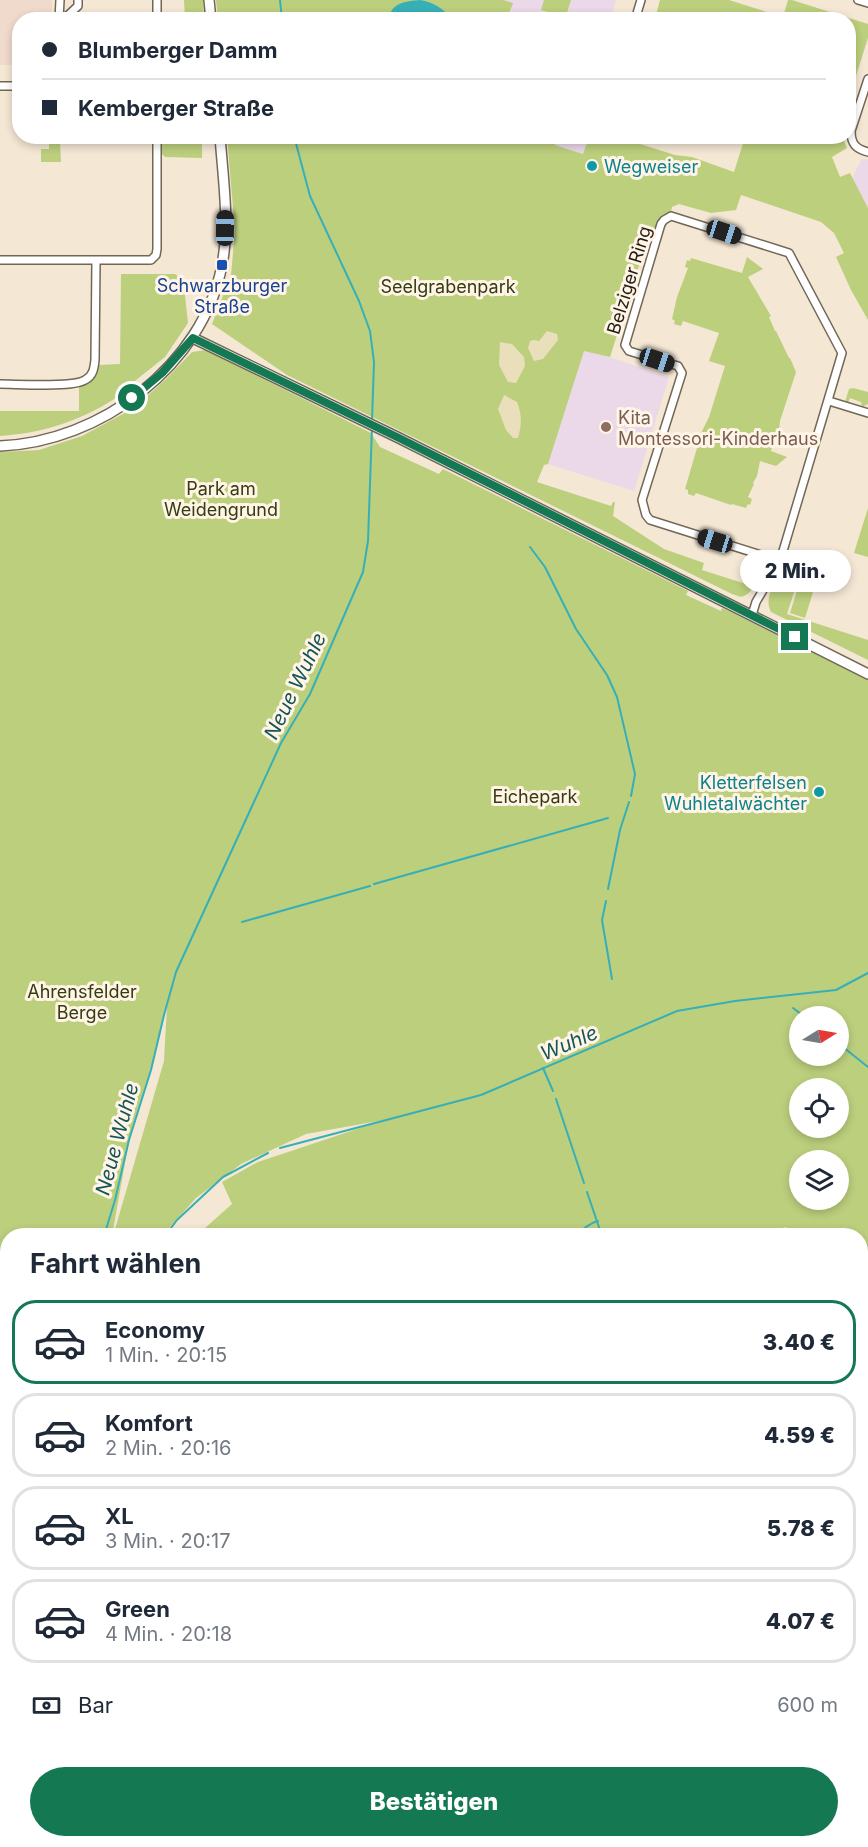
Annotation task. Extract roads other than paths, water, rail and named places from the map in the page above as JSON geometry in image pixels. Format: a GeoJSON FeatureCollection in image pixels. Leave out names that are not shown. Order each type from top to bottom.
{"type":"FeatureCollection","features":[{"type":"Feature","properties":{"kind":"main road"},"geometry":{"type":"LineString","coordinates":[[0,446],[63,435],[94,422],[130,400],[148,385],[193,338],[215,290],[224,250],[225,216],[220,144]]}},
{"type":"Feature","properties":{"kind":"main road"},"geometry":{"type":"LineString","coordinates":[[193,338],[393,435],[868,674]]}},
{"type":"Feature","properties":{"kind":"street"},"geometry":{"type":"LineString","coordinates":[[71,12],[78,6],[78,0]]}},
{"type":"Feature","properties":{"kind":"street"},"geometry":{"type":"LineString","coordinates":[[858,0],[868,3]]}},
{"type":"Feature","properties":{"kind":"street"},"geometry":{"type":"LineString","coordinates":[[856,116],[868,79]]}},
{"type":"Feature","properties":{"kind":"street"},"geometry":{"type":"LineString","coordinates":[[0,260],[152,260],[157,249],[157,144]]}},
{"type":"Feature","properties":{"kind":"street"},"geometry":{"type":"LineString","coordinates":[[854,144],[868,152]]}},
{"type":"Feature","properties":{"kind":"street","name":"Belziger Ring"},"geometry":{"type":"LineString","coordinates":[[752,615],[756,603],[780,561],[842,353],[789,253],[671,216],[664,220],[625,345],[629,351],[678,366],[682,373],[642,500],[644,511],[650,520],[780,561]]}},
{"type":"Feature","properties":{"kind":"street"},"geometry":{"type":"LineString","coordinates":[[0,384],[78,383],[90,376],[94,369],[96,261]]}},
{"type":"Feature","properties":{"kind":"street"},"geometry":{"type":"LineString","coordinates":[[828,401],[868,413]]}},
{"type":"Feature","properties":{"kind":"water"},"geometry":{"type":"Polygon","coordinates":[[[420,0],[430,2],[445,12],[391,12],[404,2],[420,0]]]}},
{"type":"Feature","properties":{"kind":"waterway","name":"Neue Wuhle"},"geometry":{"type":"LineString","coordinates":[[280,0],[281,12]]}},
{"type":"Feature","properties":{"kind":"waterway","name":"Neue Wuhle"},"geometry":{"type":"LineString","coordinates":[[296,144],[310,196],[359,301],[370,331],[374,362],[372,421]]}},
{"type":"Feature","properties":{"kind":"waterway","name":"Neue Wuhle"},"geometry":{"type":"LineString","coordinates":[[106,1228],[176,972],[281,743],[310,694],[363,572],[368,541],[372,427]]}},
{"type":"Feature","properties":{"kind":"waterway"},"geometry":{"type":"LineString","coordinates":[[530,547],[545,567],[576,629],[607,675],[617,697],[635,774],[631,796]]}},
{"type":"Feature","properties":{"kind":"waterway"},"geometry":{"type":"LineString","coordinates":[[608,889],[620,830],[629,802]]}},
{"type":"Feature","properties":{"kind":"waterway"},"geometry":{"type":"LineString","coordinates":[[374,884],[608,818]]}},
{"type":"Feature","properties":{"kind":"waterway"},"geometry":{"type":"LineString","coordinates":[[242,922],[370,886]]}},
{"type":"Feature","properties":{"kind":"waterway"},"geometry":{"type":"LineString","coordinates":[[606,901],[602,920],[612,979]]}},
{"type":"Feature","properties":{"kind":"waterway","name":"Wuhle"},"geometry":{"type":"LineString","coordinates":[[280,1148],[481,1095],[677,1011],[735,1001],[836,990],[868,973]]}},
{"type":"Feature","properties":{"kind":"waterway"},"geometry":{"type":"LineString","coordinates":[[849,1052],[868,1067]]}},
{"type":"Feature","properties":{"kind":"waterway"},"geometry":{"type":"LineString","coordinates":[[543,1068],[553,1091]]}},
{"type":"Feature","properties":{"kind":"waterway"},"geometry":{"type":"LineString","coordinates":[[556,1099],[584,1183]]}},
{"type":"Feature","properties":{"kind":"waterway","name":"Wuhle"},"geometry":{"type":"LineString","coordinates":[[171,1228],[223,1177],[268,1153]]}},
{"type":"Feature","properties":{"kind":"waterway"},"geometry":{"type":"LineString","coordinates":[[587,1192],[599,1228]]}},
{"type":"Feature","properties":{"kind":"waterway"},"geometry":{"type":"LineString","coordinates":[[585,1228],[598,1221]]}},
{"type":"Feature","properties":{"kind":"place","name":"Wegweiser"},"geometry":{"type":"Point","coordinates":[592,166]}},
{"type":"Feature","properties":{"kind":"place","name":"Schwarzburger Straße"},"geometry":{"type":"Point","coordinates":[222,265]}},
{"type":"Feature","properties":{"kind":"place","name":"Kita Montessori-Kinderhaus"},"geometry":{"type":"Point","coordinates":[606,427]}},
{"type":"Feature","properties":{"kind":"place","name":"Kletterfelsen Wuhletalwächter"},"geometry":{"type":"Point","coordinates":[819,792]}},
{"type":"Feature","properties":{"kind":"park label","name":"Seelgrabenpark"},"geometry":{"type":"Point","coordinates":[448,286]}},
{"type":"Feature","properties":{"kind":"park label","name":"Park am Weidengrund"},"geometry":{"type":"Point","coordinates":[221,498]}},
{"type":"Feature","properties":{"kind":"park label","name":"Eichepark"},"geometry":{"type":"Point","coordinates":[535,796]}},
{"type":"Feature","properties":{"kind":"park label","name":"Ahrensfelder Berge"},"geometry":{"type":"Point","coordinates":[82,1001]}}]}
